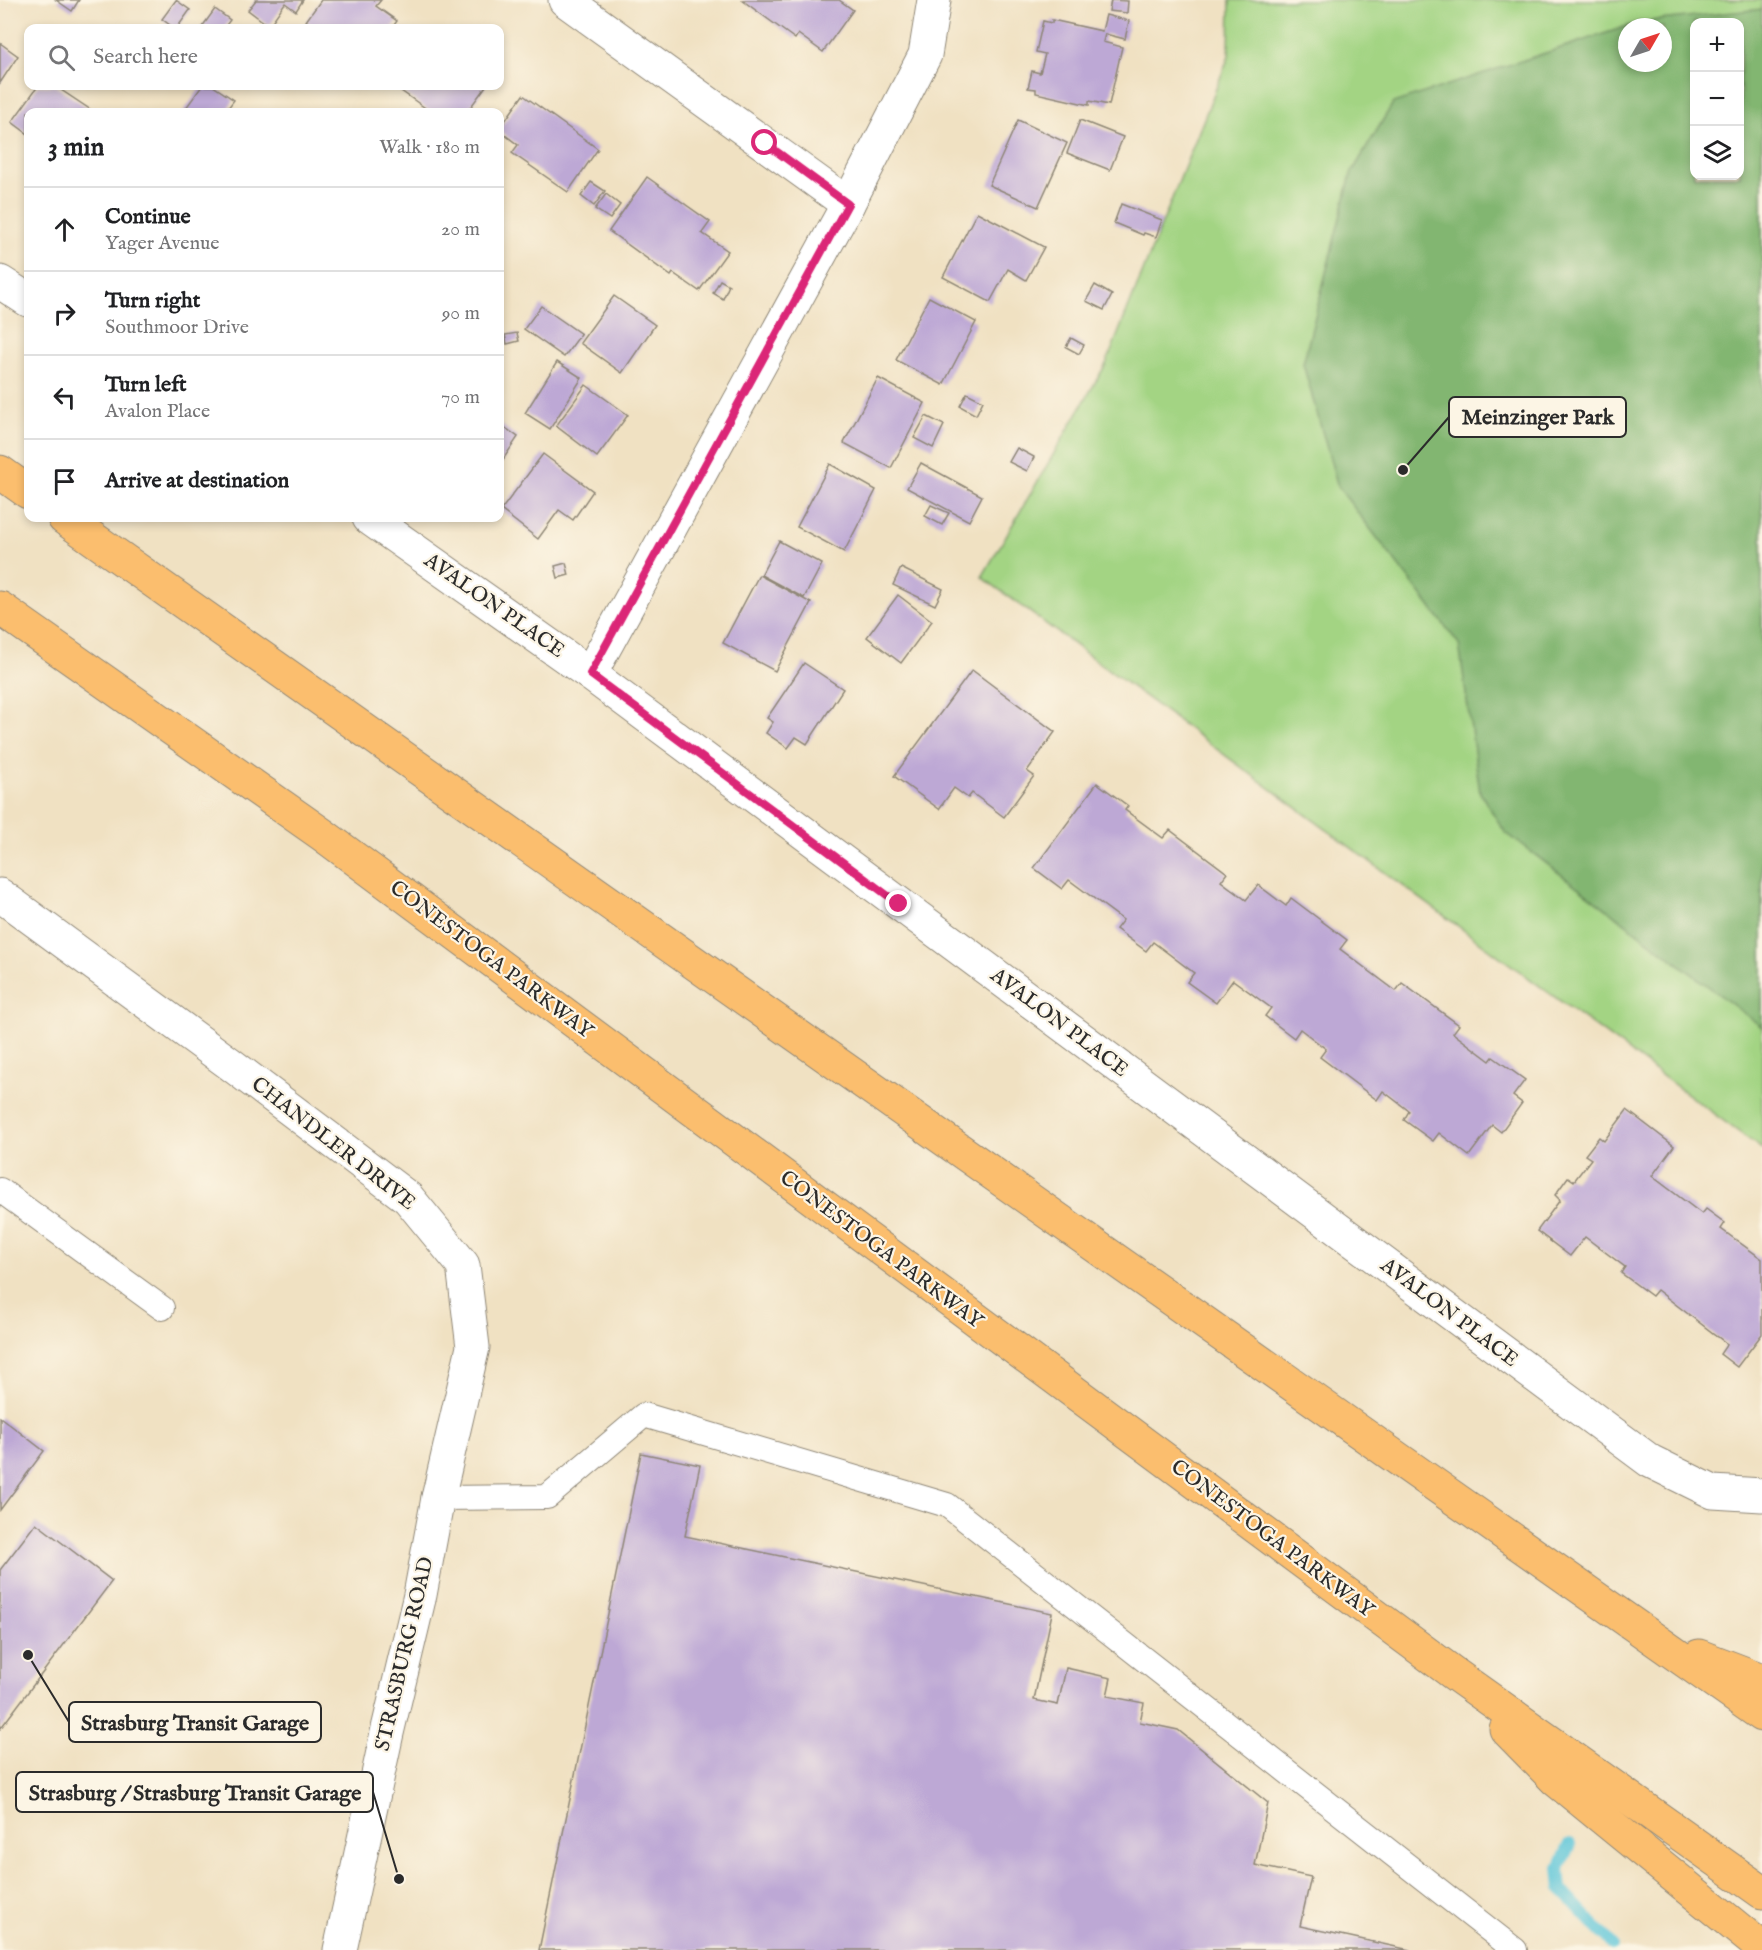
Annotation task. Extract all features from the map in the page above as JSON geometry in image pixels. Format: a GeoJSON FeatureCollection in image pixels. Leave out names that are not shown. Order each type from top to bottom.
{"type":"FeatureCollection","features":[{"type":"Feature","properties":{"kind":"highway"},"geometry":{"type":"LineString","coordinates":[[0,472],[24,489]]}},
{"type":"Feature","properties":{"kind":"highway"},"geometry":{"type":"LineString","coordinates":[[70,522],[1762,1715]]}},
{"type":"Feature","properties":{"kind":"highway","name":"CONESTOGA PARKWAY"},"geometry":{"type":"LineString","coordinates":[[0,608],[323,835],[1453,1673],[1762,1892]]}},
{"type":"Feature","properties":{"kind":"highway"},"geometry":{"type":"LineString","coordinates":[[1658,1640],[1762,1680]]}},
{"type":"Feature","properties":{"kind":"highway"},"geometry":{"type":"LineString","coordinates":[[1453,1673],[1556,1780],[1762,1948]]}},
{"type":"Feature","properties":{"kind":"street"},"geometry":{"type":"LineString","coordinates":[[565,0],[848,204]]}},
{"type":"Feature","properties":{"kind":"street"},"geometry":{"type":"LineString","coordinates":[[590,674],[848,204],[925,55],[934,0]]}},
{"type":"Feature","properties":{"kind":"street"},"geometry":{"type":"LineString","coordinates":[[0,282],[24,297]]}},
{"type":"Feature","properties":{"kind":"street","name":"AVALON PLACE"},"geometry":{"type":"LineString","coordinates":[[375,522],[590,674],[1650,1461],[1713,1492],[1762,1495]]}},
{"type":"Feature","properties":{"kind":"street","name":"CHANDLER DRIVE"},"geometry":{"type":"LineString","coordinates":[[0,895],[408,1198],[463,1265],[473,1347],[438,1498]]}},
{"type":"Feature","properties":{"kind":"street","name":"STRASBURG ROAD"},"geometry":{"type":"LineString","coordinates":[[340,1950],[387,1733],[420,1595],[438,1498]]}},
{"type":"Feature","properties":{"kind":"lane"},"geometry":{"type":"LineString","coordinates":[[0,1190],[162,1308]]}},
{"type":"Feature","properties":{"kind":"lane"},"geometry":{"type":"LineString","coordinates":[[438,1498],[548,1497],[644,1414],[947,1505],[1515,1950]]}},
{"type":"Feature","properties":{"kind":"green space"},"geometry":{"type":"Polygon","coordinates":[[[1230,0],[1762,0],[1762,1149],[982,577],[1106,364],[1229,56],[1230,0]]]}},
{"type":"Feature","properties":{"kind":"green space"},"geometry":{"type":"Polygon","coordinates":[[[1762,9],[1762,1027],[1505,832],[1480,793],[1459,644],[1338,487],[1303,364],[1351,174],[1393,103],[1618,29],[1618,72],[1672,72],[1672,19],[1762,9]]]}},
{"type":"Feature","properties":{"kind":"building"},"geometry":{"type":"Polygon","coordinates":[[[56,0],[79,0],[72,11],[56,0]]]}},
{"type":"Feature","properties":{"kind":"building"},"geometry":{"type":"Polygon","coordinates":[[[176,0],[190,10],[180,24],[169,24],[162,19],[176,0]]]}},
{"type":"Feature","properties":{"kind":"building"},"geometry":{"type":"Polygon","coordinates":[[[256,0],[303,0],[296,11],[285,3],[270,24],[266,24],[248,10],[256,0]]]}},
{"type":"Feature","properties":{"kind":"building"},"geometry":{"type":"Polygon","coordinates":[[[321,0],[381,0],[376,6],[397,21],[395,24],[311,24],[306,21],[321,0]]]}},
{"type":"Feature","properties":{"kind":"building"},"geometry":{"type":"Polygon","coordinates":[[[742,0],[839,0],[853,10],[823,52],[798,34],[795,39],[742,0]]]}},
{"type":"Feature","properties":{"kind":"building"},"geometry":{"type":"Polygon","coordinates":[[[1111,0],[1128,1],[1127,13],[1109,11],[1111,0]]]}},
{"type":"Feature","properties":{"kind":"building"},"geometry":{"type":"Polygon","coordinates":[[[215,9],[230,20],[227,24],[204,24],[215,9]]]}},
{"type":"Feature","properties":{"kind":"building"},"geometry":{"type":"Polygon","coordinates":[[[1106,15],[1129,21],[1125,39],[1105,34],[1103,42],[1122,47],[1109,105],[1089,101],[1089,105],[1036,93],[1036,89],[1028,88],[1032,71],[1040,73],[1045,54],[1036,52],[1043,21],[1052,23],[1052,20],[1102,31],[1106,15]]]}},
{"type":"Feature","properties":{"kind":"building"},"geometry":{"type":"Polygon","coordinates":[[[0,43],[18,56],[0,83],[0,43]]]}},
{"type":"Feature","properties":{"kind":"building"},"geometry":{"type":"Polygon","coordinates":[[[35,90],[61,90],[88,108],[24,108],[24,131],[12,122],[35,90]]]}},
{"type":"Feature","properties":{"kind":"building"},"geometry":{"type":"Polygon","coordinates":[[[199,90],[219,90],[234,100],[228,108],[186,108],[199,90]]]}},
{"type":"Feature","properties":{"kind":"building"},"geometry":{"type":"Polygon","coordinates":[[[400,90],[483,90],[470,108],[425,108],[400,90]]]}},
{"type":"Feature","properties":{"kind":"building"},"geometry":{"type":"Polygon","coordinates":[[[523,95],[598,149],[568,192],[512,153],[518,145],[504,134],[504,122],[523,95]]]}},
{"type":"Feature","properties":{"kind":"building"},"geometry":{"type":"Polygon","coordinates":[[[1018,120],[1067,143],[1038,207],[989,185],[1018,120]]]}},
{"type":"Feature","properties":{"kind":"building"},"geometry":{"type":"Polygon","coordinates":[[[1080,120],[1123,137],[1110,170],[1067,153],[1080,120]]]}},
{"type":"Feature","properties":{"kind":"building"},"geometry":{"type":"Polygon","coordinates":[[[647,177],[710,222],[702,233],[728,251],[699,291],[673,273],[671,276],[609,231],[647,177]]]}},
{"type":"Feature","properties":{"kind":"building"},"geometry":{"type":"Polygon","coordinates":[[[591,182],[605,191],[594,206],[581,196],[591,182]]]}},
{"type":"Feature","properties":{"kind":"building"},"geometry":{"type":"Polygon","coordinates":[[[606,194],[620,205],[610,219],[595,209],[606,194]]]}},
{"type":"Feature","properties":{"kind":"building"},"geometry":{"type":"Polygon","coordinates":[[[1121,204],[1162,220],[1156,237],[1144,233],[1143,235],[1114,223],[1121,204]]]}},
{"type":"Feature","properties":{"kind":"building"},"geometry":{"type":"Polygon","coordinates":[[[977,212],[1044,247],[1026,280],[1008,269],[990,302],[943,277],[977,212]]]}},
{"type":"Feature","properties":{"kind":"building"},"geometry":{"type":"Polygon","coordinates":[[[720,280],[729,285],[723,299],[713,293],[720,280]]]}},
{"type":"Feature","properties":{"kind":"building"},"geometry":{"type":"Polygon","coordinates":[[[1095,285],[1112,295],[1104,310],[1086,301],[1095,285]]]}},
{"type":"Feature","properties":{"kind":"building"},"geometry":{"type":"Polygon","coordinates":[[[614,296],[655,325],[622,373],[580,343],[614,296]]]}},
{"type":"Feature","properties":{"kind":"building"},"geometry":{"type":"Polygon","coordinates":[[[929,297],[976,322],[943,385],[896,360],[929,297]]]}},
{"type":"Feature","properties":{"kind":"building"},"geometry":{"type":"Polygon","coordinates":[[[541,306],[581,334],[564,357],[524,329],[541,306]]]}},
{"type":"Feature","properties":{"kind":"building"},"geometry":{"type":"Polygon","coordinates":[[[517,333],[519,341],[507,344],[505,335],[517,333]]]}},
{"type":"Feature","properties":{"kind":"building"},"geometry":{"type":"Polygon","coordinates":[[[1071,338],[1084,345],[1079,354],[1066,347],[1071,338]]]}},
{"type":"Feature","properties":{"kind":"building"},"geometry":{"type":"Polygon","coordinates":[[[557,362],[582,378],[550,429],[525,413],[557,362]]]}},
{"type":"Feature","properties":{"kind":"building"},"geometry":{"type":"Polygon","coordinates":[[[878,378],[925,403],[891,468],[844,443],[878,378]]]}},
{"type":"Feature","properties":{"kind":"building"},"geometry":{"type":"Polygon","coordinates":[[[586,385],[628,415],[597,457],[556,426],[586,385]]]}},
{"type":"Feature","properties":{"kind":"building"},"geometry":{"type":"Polygon","coordinates":[[[967,393],[983,401],[976,415],[960,406],[967,393]]]}},
{"type":"Feature","properties":{"kind":"building"},"geometry":{"type":"Polygon","coordinates":[[[926,416],[944,425],[933,448],[914,438],[926,416]]]}},
{"type":"Feature","properties":{"kind":"building"},"geometry":{"type":"Polygon","coordinates":[[[504,427],[518,437],[504,458],[504,427]]]}},
{"type":"Feature","properties":{"kind":"building"},"geometry":{"type":"Polygon","coordinates":[[[1017,448],[1034,457],[1027,471],[1009,462],[1017,448]]]}},
{"type":"Feature","properties":{"kind":"building"},"geometry":{"type":"Polygon","coordinates":[[[543,454],[593,491],[573,520],[559,510],[538,539],[504,512],[504,506],[543,454]]]}},
{"type":"Feature","properties":{"kind":"building"},"geometry":{"type":"Polygon","coordinates":[[[921,463],[982,496],[969,521],[907,488],[921,463]]]}},
{"type":"Feature","properties":{"kind":"building"},"geometry":{"type":"Polygon","coordinates":[[[830,464],[876,490],[844,552],[797,527],[830,464]]]}},
{"type":"Feature","properties":{"kind":"building"},"geometry":{"type":"Polygon","coordinates":[[[931,505],[949,513],[942,525],[925,516],[931,505]]]}},
{"type":"Feature","properties":{"kind":"building"},"geometry":{"type":"Polygon","coordinates":[[[779,541],[822,564],[804,598],[761,575],[779,541]]]}},
{"type":"Feature","properties":{"kind":"building"},"geometry":{"type":"Polygon","coordinates":[[[566,563],[569,575],[558,578],[555,566],[566,563]]]}},
{"type":"Feature","properties":{"kind":"building"},"geometry":{"type":"Polygon","coordinates":[[[901,568],[943,589],[935,605],[893,585],[901,568]]]}},
{"type":"Feature","properties":{"kind":"building"},"geometry":{"type":"Polygon","coordinates":[[[759,575],[811,603],[775,671],[723,643],[759,575]]]}},
{"type":"Feature","properties":{"kind":"building"},"geometry":{"type":"Polygon","coordinates":[[[898,595],[932,621],[901,663],[867,637],[898,595]]]}},
{"type":"Feature","properties":{"kind":"building"},"geometry":{"type":"Polygon","coordinates":[[[804,663],[843,689],[807,744],[796,737],[788,748],[766,733],[773,722],[767,718],[804,663]]]}},
{"type":"Feature","properties":{"kind":"building"},"geometry":{"type":"Polygon","coordinates":[[[972,670],[1055,732],[1027,771],[1034,776],[1004,817],[972,793],[968,798],[954,788],[939,809],[894,776],[972,670]]]}},
{"type":"Feature","properties":{"kind":"building"},"geometry":{"type":"Polygon","coordinates":[[[1097,783],[1128,806],[1125,810],[1163,838],[1170,830],[1227,873],[1221,881],[1246,900],[1258,885],[1286,906],[1291,898],[1347,940],[1340,949],[1396,991],[1402,983],[1459,1025],[1453,1033],[1490,1061],[1493,1057],[1525,1080],[1513,1096],[1522,1103],[1501,1132],[1492,1125],[1469,1156],[1439,1133],[1433,1141],[1404,1120],[1409,1111],[1383,1091],[1377,1100],[1320,1057],[1326,1049],[1300,1029],[1294,1038],[1265,1016],[1271,1008],[1233,980],[1216,1003],[1187,982],[1194,973],[1153,942],[1146,951],[1116,929],[1123,920],[1069,880],[1062,889],[1034,868],[1097,783]]]}},
{"type":"Feature","properties":{"kind":"building"},"geometry":{"type":"Polygon","coordinates":[[[1627,1110],[1674,1146],[1652,1176],[1702,1214],[1706,1209],[1725,1223],[1721,1229],[1762,1259],[1762,1334],[1737,1367],[1720,1354],[1727,1344],[1657,1290],[1652,1296],[1621,1273],[1625,1267],[1585,1237],[1570,1256],[1537,1231],[1560,1200],[1555,1195],[1568,1177],[1574,1181],[1591,1159],[1585,1155],[1599,1137],[1604,1141],[1627,1110]]]}},
{"type":"Feature","properties":{"kind":"building"},"geometry":{"type":"Polygon","coordinates":[[[0,1417],[44,1451],[0,1510],[0,1417]]]}},
{"type":"Feature","properties":{"kind":"building"},"geometry":{"type":"Polygon","coordinates":[[[641,1453],[700,1465],[685,1536],[1052,1613],[1034,1700],[1058,1705],[1066,1668],[1111,1678],[1107,1696],[1144,1703],[1140,1722],[1178,1730],[1268,1803],[1255,1865],[1311,1877],[1300,1926],[1410,1950],[539,1950],[641,1453]]]}},
{"type":"Feature","properties":{"kind":"building"},"geometry":{"type":"Polygon","coordinates":[[[36,1523],[112,1581],[0,1729],[0,1570],[36,1523]]]}},
{"type":"Feature","properties":{"kind":"waterway"},"geometry":{"type":"LineString","coordinates":[[1570,1844],[1559,1868],[1561,1889],[1613,1945]]}},
{"type":"Feature","properties":{"kind":"place","name":"Meinzinger Park"},"geometry":{"type":"Point","coordinates":[1403,470]}},
{"type":"Feature","properties":{"kind":"place","name":"Strasburg Transit Garage"},"geometry":{"type":"Point","coordinates":[28,1655]}},
{"type":"Feature","properties":{"kind":"place","name":"Strasburg / Strasburg Transit Garage"},"geometry":{"type":"Point","coordinates":[399,1879]}},
{"type":"Feature","properties":{"kind":"route"},"geometry":{"type":"LineString","coordinates":[[765,143],[848,204],[590,674],[899,904]]}}]}
